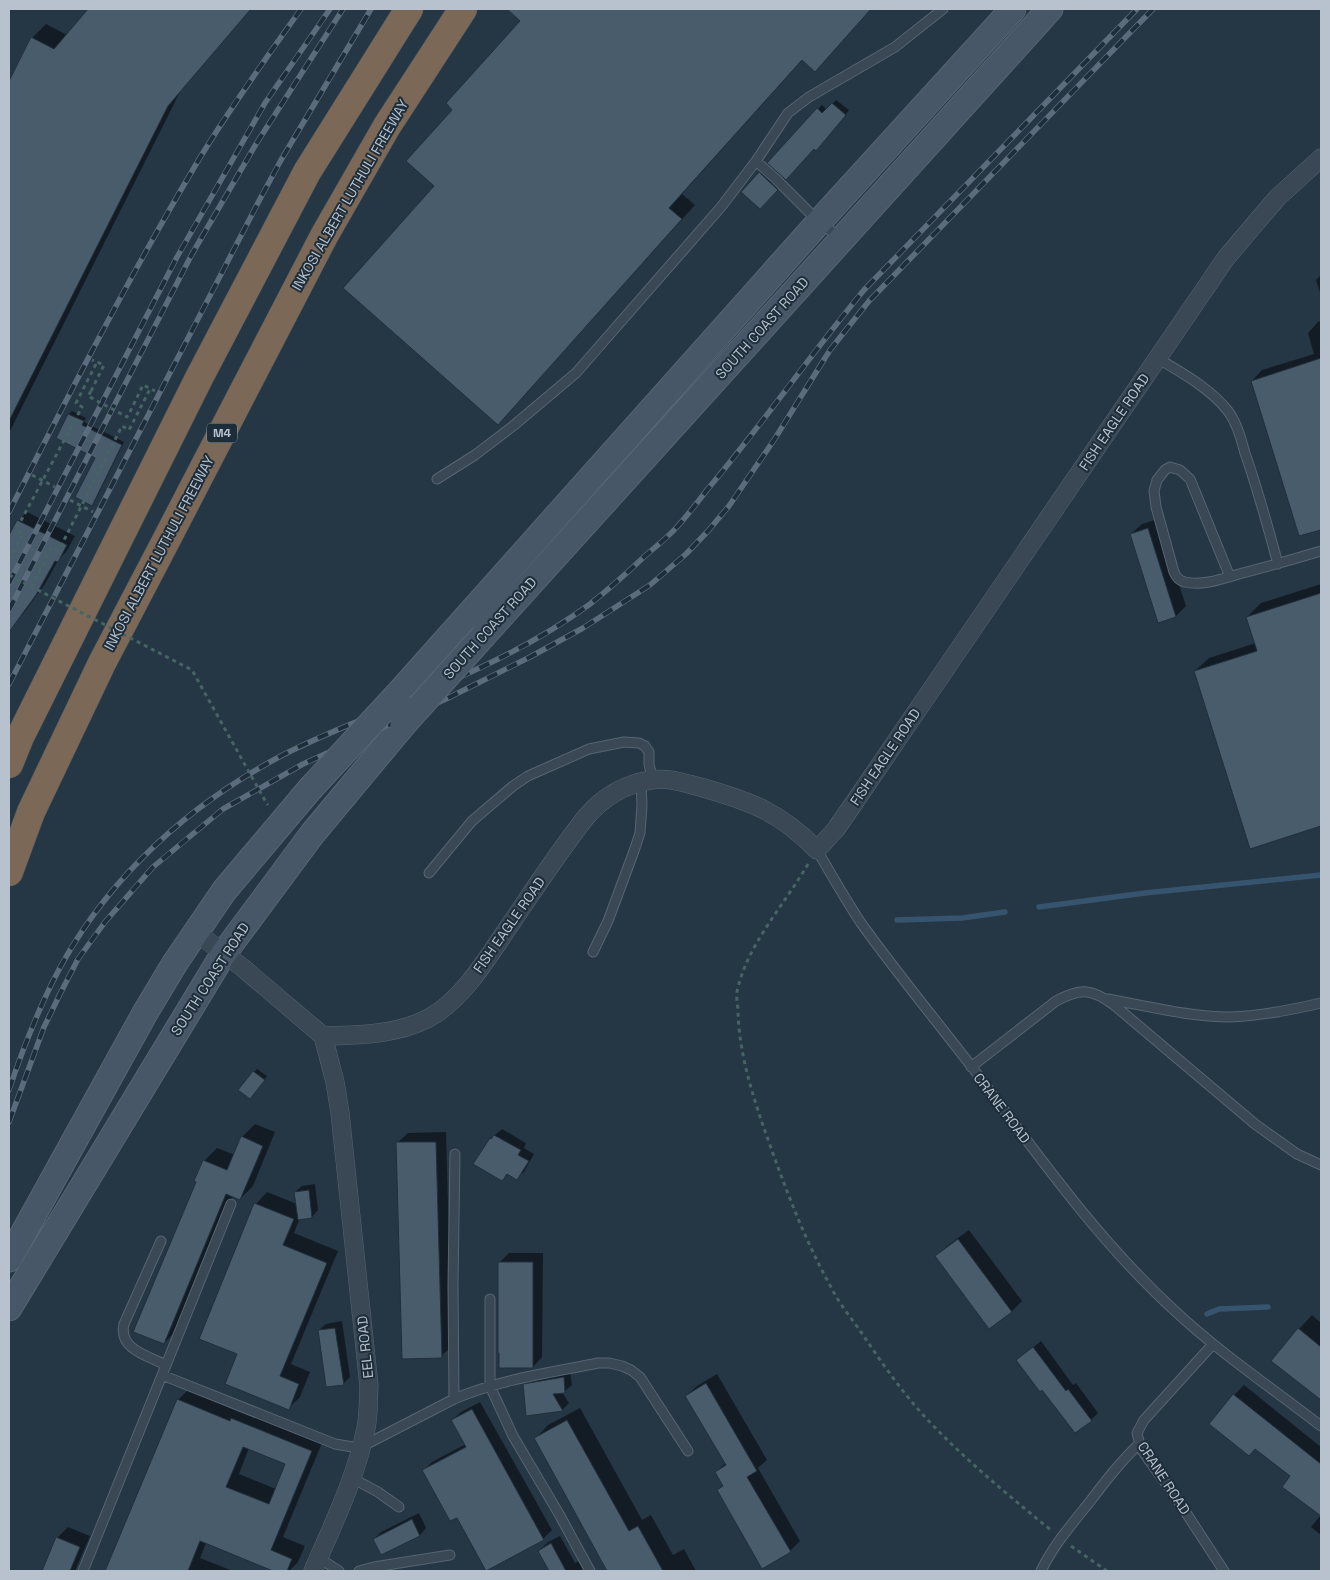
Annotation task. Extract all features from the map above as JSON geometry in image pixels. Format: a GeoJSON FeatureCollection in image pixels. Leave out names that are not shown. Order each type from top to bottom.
{"type":"FeatureCollection","features":[{"type":"Feature","properties":{"kind":"highway"},"geometry":{"type":"LineString","coordinates":[[9,764],[20,737],[199,378],[307,172],[409,9]]}},
{"type":"Feature","properties":{"kind":"highway","name":"INKOSI ALBERT LUTHULI FREEWAY"},"geometry":{"type":"LineString","coordinates":[[9,872],[31,812],[102,662],[324,236],[387,126],[463,9]]}},
{"type":"Feature","properties":{"kind":"street","name":"SOUTH COAST ROAD"},"geometry":{"type":"LineString","coordinates":[[9,1259],[145,1013],[175,963],[224,892],[310,789],[398,694],[819,222],[1012,9]]}},
{"type":"Feature","properties":{"kind":"street","name":"SOUTH COAST ROAD"},"geometry":{"type":"LineString","coordinates":[[9,1308],[224,953],[313,833],[403,725],[1050,9]]}},
{"type":"Feature","properties":{"kind":"street","name":"FISH EAGLE ROAD"},"geometry":{"type":"LineString","coordinates":[[323,1036],[394,1030],[428,1018],[450,1003],[466,986],[492,951],[586,817],[605,798],[625,786],[647,780],[672,780],[744,801],[780,818],[799,832],[817,850],[854,803],[1226,258],[1277,198],[1321,158]]}},
{"type":"Feature","properties":{"kind":"street"},"geometry":{"type":"LineString","coordinates":[[196,932],[323,1036]]}},
{"type":"Feature","properties":{"kind":"street","name":"EEL ROAD"},"geometry":{"type":"LineString","coordinates":[[316,1565],[352,1478],[366,1427],[369,1386],[336,1082],[323,1036]]}},
{"type":"Feature","properties":{"kind":"lane"},"geometry":{"type":"LineString","coordinates":[[437,479],[513,426],[576,373],[721,207],[756,161],[788,113],[809,97],[895,47],[943,9]]}},
{"type":"Feature","properties":{"kind":"lane"},"geometry":{"type":"LineString","coordinates":[[756,161],[819,222],[842,239]]}},
{"type":"Feature","properties":{"kind":"lane"},"geometry":{"type":"LineString","coordinates":[[1157,358],[1203,388],[1229,412],[1237,428],[1254,478],[1278,564]]}},
{"type":"Feature","properties":{"kind":"lane"},"geometry":{"type":"LineString","coordinates":[[1230,577],[1190,479],[1180,470],[1170,467],[1165,470],[1155,485],[1154,499],[1176,577],[1184,582],[1200,583],[1213,581],[1230,577],[1278,564],[1321,551]]}},
{"type":"Feature","properties":{"kind":"lane"},"geometry":{"type":"LineString","coordinates":[[429,873],[472,821],[512,786],[528,776],[589,749],[624,742],[642,744],[649,752],[649,765],[642,805],[640,833],[608,921],[593,952]]}},
{"type":"Feature","properties":{"kind":"lane","name":"CRANE ROAD"},"geometry":{"type":"LineString","coordinates":[[817,850],[870,935],[1038,1157],[1114,1249],[1175,1311],[1213,1344],[1321,1426]]}},
{"type":"Feature","properties":{"kind":"lane"},"geometry":{"type":"LineString","coordinates":[[971,1067],[1056,1001],[1071,993],[1086,992],[1105,998],[1158,1008],[1227,1017],[1263,1014],[1321,1003]]}},
{"type":"Feature","properties":{"kind":"lane"},"geometry":{"type":"LineString","coordinates":[[1105,998],[1255,1124],[1297,1154],[1321,1165]]}},
{"type":"Feature","properties":{"kind":"lane"},"geometry":{"type":"LineString","coordinates":[[454,1399],[455,1154]]}},
{"type":"Feature","properties":{"kind":"lane"},"geometry":{"type":"LineString","coordinates":[[84,1571],[231,1204]]}},
{"type":"Feature","properties":{"kind":"lane"},"geometry":{"type":"LineString","coordinates":[[161,1241],[124,1324],[122,1333],[130,1347],[166,1365]]}},
{"type":"Feature","properties":{"kind":"lane"},"geometry":{"type":"LineString","coordinates":[[490,1299],[490,1386],[513,1436],[590,1571]]}},
{"type":"Feature","properties":{"kind":"lane","name":"CRANE ROAD"},"geometry":{"type":"LineString","coordinates":[[1213,1344],[1144,1420],[1137,1432],[1139,1444],[1224,1571]]}},
{"type":"Feature","properties":{"kind":"lane"},"geometry":{"type":"LineString","coordinates":[[162,1375],[336,1444],[361,1447],[454,1399],[490,1386],[537,1374],[609,1363],[632,1370],[640,1377],[688,1451]]}},
{"type":"Feature","properties":{"kind":"lane"},"geometry":{"type":"LineString","coordinates":[[1041,1571],[1061,1538],[1124,1458],[1139,1444]]}},
{"type":"Feature","properties":{"kind":"lane"},"geometry":{"type":"LineString","coordinates":[[352,1478],[378,1492],[399,1507]]}},
{"type":"Feature","properties":{"kind":"lane"},"geometry":{"type":"LineString","coordinates":[[359,1571],[450,1555]]}},
{"type":"Feature","properties":{"kind":"lane"},"geometry":{"type":"LineString","coordinates":[[316,1565],[339,1571]]}},
{"type":"Feature","properties":{"kind":"path"},"geometry":{"type":"LineString","coordinates":[[92,360],[104,365],[88,396],[128,417],[143,385],[155,391]]}},
{"type":"Feature","properties":{"kind":"path"},"geometry":{"type":"LineString","coordinates":[[9,560],[23,534],[16,530],[82,407],[76,403],[97,362]]}},
{"type":"Feature","properties":{"kind":"path"},"geometry":{"type":"LineString","coordinates":[[32,587],[52,547],[59,550],[122,426],[129,430],[150,389]]}},
{"type":"Feature","properties":{"kind":"path"},"geometry":{"type":"LineString","coordinates":[[32,475],[55,487]]}},
{"type":"Feature","properties":{"kind":"path"},"geometry":{"type":"LineString","coordinates":[[70,500],[93,512]]}},
{"type":"Feature","properties":{"kind":"path"},"geometry":{"type":"LineString","coordinates":[[9,575],[192,670],[269,807]]}},
{"type":"Feature","properties":{"kind":"path"},"geometry":{"type":"LineString","coordinates":[[817,850],[755,946],[745,966],[737,993],[738,1026],[756,1106],[790,1200],[812,1251],[833,1291],[870,1346],[924,1416],[1002,1491],[1061,1538],[1108,1571]]}},
{"type":"Feature","properties":{"kind":"building"},"geometry":{"type":"Polygon","coordinates":[[[88,9],[251,9],[168,106],[9,421],[9,81],[31,37],[54,49],[88,9]]]}},
{"type":"Feature","properties":{"kind":"building"},"geometry":{"type":"Polygon","coordinates":[[[507,9],[871,9],[815,72],[802,60],[669,208],[682,219],[498,425],[343,288],[434,186],[406,161],[452,110],[446,103],[520,21],[507,9]]]}},
{"type":"Feature","properties":{"kind":"building"},"geometry":{"type":"Polygon","coordinates":[[[832,103],[846,115],[816,151],[814,149],[786,180],[767,163],[817,108],[822,113],[832,103]]]}},
{"type":"Feature","properties":{"kind":"building"},"geometry":{"type":"Polygon","coordinates":[[[759,172],[778,190],[760,209],[741,192],[759,172]]]}},
{"type":"Feature","properties":{"kind":"building"},"geometry":{"type":"Polygon","coordinates":[[[1321,358],[1321,530],[1299,536],[1251,381],[1321,358]]]}},
{"type":"Feature","properties":{"kind":"building"},"geometry":{"type":"Polygon","coordinates":[[[68,414],[84,421],[82,425],[122,445],[92,506],[75,497],[95,458],[56,438],[68,414]]]}},
{"type":"Feature","properties":{"kind":"building"},"geometry":{"type":"Polygon","coordinates":[[[17,520],[67,545],[58,562],[55,561],[36,595],[9,632],[9,535],[17,520]]]}},
{"type":"Feature","properties":{"kind":"building"},"geometry":{"type":"Polygon","coordinates":[[[1148,528],[1176,617],[1158,623],[1130,534],[1148,528]]]}},
{"type":"Feature","properties":{"kind":"building"},"geometry":{"type":"Polygon","coordinates":[[[1321,593],[1321,826],[1250,849],[1194,671],[1257,651],[1246,617],[1321,593]]]}},
{"type":"Feature","properties":{"kind":"building"},"geometry":{"type":"Polygon","coordinates":[[[253,1071],[265,1080],[250,1099],[238,1090],[253,1071]]]}},
{"type":"Feature","properties":{"kind":"building"},"geometry":{"type":"Polygon","coordinates":[[[494,1135],[521,1150],[518,1155],[529,1161],[517,1180],[507,1174],[502,1181],[473,1164],[494,1135]]]}},
{"type":"Feature","properties":{"kind":"building"},"geometry":{"type":"Polygon","coordinates":[[[241,1136],[263,1146],[240,1200],[226,1194],[164,1344],[133,1332],[196,1182],[194,1181],[203,1160],[227,1170],[241,1136]]]}},
{"type":"Feature","properties":{"kind":"building"},"geometry":{"type":"Polygon","coordinates":[[[396,1142],[436,1142],[442,1358],[402,1359],[396,1142]]]}},
{"type":"Feature","properties":{"kind":"building"},"geometry":{"type":"Polygon","coordinates":[[[309,1190],[312,1218],[298,1220],[294,1192],[309,1190]]]}},
{"type":"Feature","properties":{"kind":"building"},"geometry":{"type":"Polygon","coordinates":[[[254,1203],[294,1219],[283,1245],[327,1263],[280,1376],[299,1384],[289,1410],[225,1384],[237,1354],[199,1339],[254,1203]]]}},
{"type":"Feature","properties":{"kind":"building"},"geometry":{"type":"Polygon","coordinates":[[[958,1239],[1012,1312],[989,1329],[935,1256],[958,1239]]]}},
{"type":"Feature","properties":{"kind":"building"},"geometry":{"type":"Polygon","coordinates":[[[498,1262],[533,1262],[533,1368],[499,1368],[498,1262]]]}},
{"type":"Feature","properties":{"kind":"building"},"geometry":{"type":"Polygon","coordinates":[[[335,1328],[344,1385],[326,1387],[318,1330],[335,1328]]]}},
{"type":"Feature","properties":{"kind":"building"},"geometry":{"type":"Polygon","coordinates":[[[1298,1328],[1321,1347],[1321,1400],[1271,1361],[1298,1328]]]}},
{"type":"Feature","properties":{"kind":"building"},"geometry":{"type":"Polygon","coordinates":[[[1033,1347],[1066,1391],[1068,1389],[1092,1421],[1075,1433],[1016,1360],[1033,1347]]]}},
{"type":"Feature","properties":{"kind":"building"},"geometry":{"type":"Polygon","coordinates":[[[564,1377],[565,1393],[553,1394],[563,1411],[526,1416],[523,1384],[564,1377]]]}},
{"type":"Feature","properties":{"kind":"building"},"geometry":{"type":"Polygon","coordinates":[[[706,1383],[757,1471],[747,1477],[791,1552],[762,1569],[717,1490],[723,1486],[715,1472],[726,1465],[685,1396],[706,1383]]]}},
{"type":"Feature","properties":{"kind":"building"},"geometry":{"type":"Polygon","coordinates":[[[1233,1394],[1321,1464],[1321,1516],[1282,1487],[1290,1476],[1255,1449],[1249,1456],[1209,1424],[1233,1394]]]}},
{"type":"Feature","properties":{"kind":"building"},"geometry":{"type":"Polygon","coordinates":[[[177,1399],[230,1421],[231,1418],[312,1451],[271,1550],[292,1559],[287,1571],[273,1571],[200,1541],[188,1571],[105,1571],[177,1399]],[[243,1447],[226,1487],[269,1504],[285,1464],[243,1447]]]}},
{"type":"Feature","properties":{"kind":"building"},"geometry":{"type":"Polygon","coordinates":[[[472,1409],[544,1540],[486,1571],[457,1518],[450,1521],[422,1470],[466,1447],[451,1420],[472,1409]]]}},
{"type":"Feature","properties":{"kind":"building"},"geometry":{"type":"Polygon","coordinates":[[[567,1420],[629,1531],[638,1526],[663,1571],[607,1571],[534,1438],[567,1420]]]}},
{"type":"Feature","properties":{"kind":"building"},"geometry":{"type":"Polygon","coordinates":[[[412,1519],[420,1536],[381,1555],[373,1539],[412,1519]]]}},
{"type":"Feature","properties":{"kind":"building"},"geometry":{"type":"Polygon","coordinates":[[[56,1537],[80,1547],[70,1571],[42,1571],[56,1537]]]}},
{"type":"Feature","properties":{"kind":"building"},"geometry":{"type":"Polygon","coordinates":[[[551,1543],[566,1571],[549,1571],[538,1551],[551,1543]]]}},
{"type":"Feature","properties":{"kind":"waterway"},"geometry":{"type":"LineString","coordinates":[[1039,907],[1145,893],[1321,875]]}},
{"type":"Feature","properties":{"kind":"waterway"},"geometry":{"type":"LineString","coordinates":[[897,920],[962,918],[1005,912]]}},
{"type":"Feature","properties":{"kind":"waterway"},"geometry":{"type":"LineString","coordinates":[[1207,1314],[1219,1309],[1268,1307]]}},
{"type":"Feature","properties":{"kind":"railway"},"geometry":{"type":"LineString","coordinates":[[9,512],[102,332],[175,199],[225,118],[301,9]]}},
{"type":"Feature","properties":{"kind":"railway"},"geometry":{"type":"LineString","coordinates":[[9,583],[177,257],[265,103],[330,9]]}},
{"type":"Feature","properties":{"kind":"railway"},"geometry":{"type":"LineString","coordinates":[[9,610],[192,254],[256,144],[343,9]]}},
{"type":"Feature","properties":{"kind":"railway"},"geometry":{"type":"LineString","coordinates":[[9,684],[260,199],[281,160],[371,9]]}},
{"type":"Feature","properties":{"kind":"railway"},"geometry":{"type":"LineString","coordinates":[[9,1090],[40,1009],[71,948],[117,885],[144,856],[173,829],[204,805],[236,782],[270,762],[308,742],[486,665],[565,621],[611,587],[684,519],[864,290],[1137,9]]}},
{"type":"Feature","properties":{"kind":"railway"},"geometry":{"type":"LineString","coordinates":[[9,1122],[44,1027],[78,959],[105,922],[153,867],[223,809],[303,764],[446,699],[530,657],[583,628],[650,585],[686,554],[729,506],[774,440],[830,350],[869,301],[1153,9]]}}]}
